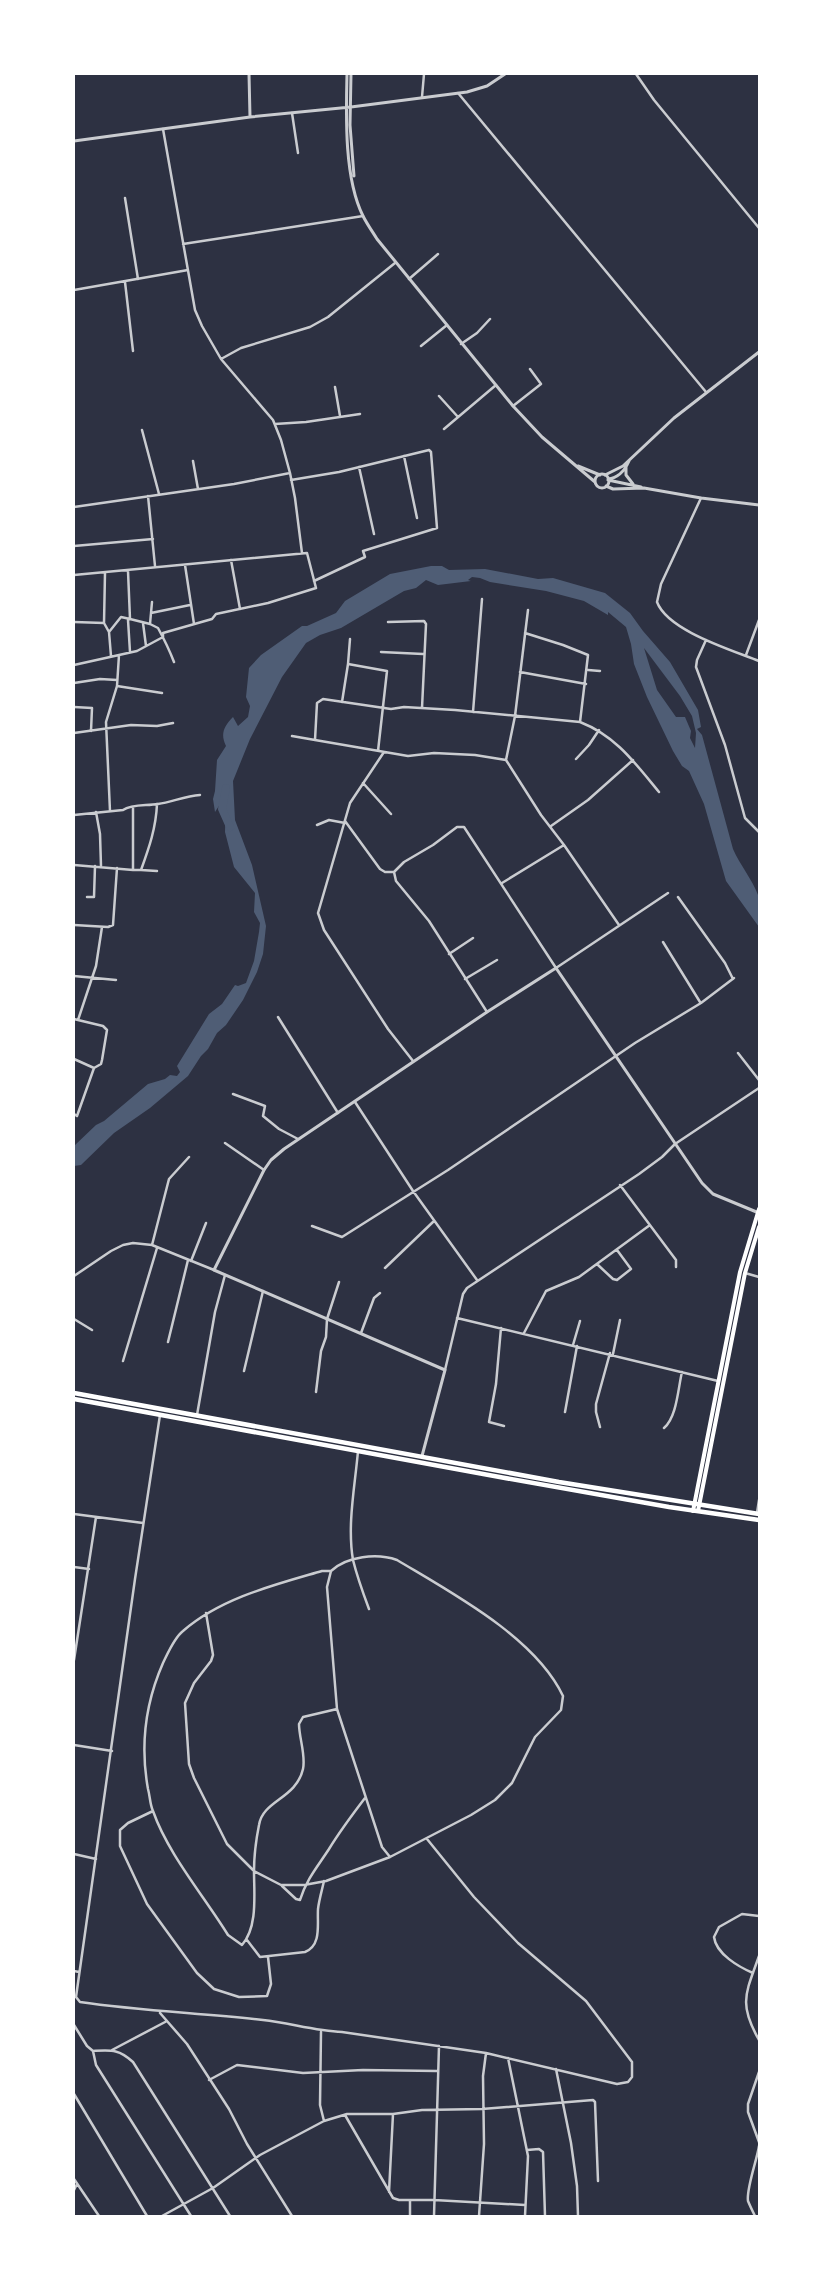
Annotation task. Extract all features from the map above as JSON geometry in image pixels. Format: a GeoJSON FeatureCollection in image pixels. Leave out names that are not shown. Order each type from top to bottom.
{"type":"FeatureCollection","features":[{"type":"Feature","properties":{"kind":"highway"},"geometry":{"type":"LineString","coordinates":[[74,1393],[696,1505],[758,1514]]}},
{"type":"Feature","properties":{"kind":"highway"},"geometry":{"type":"LineString","coordinates":[[74,1398],[505,1478],[695,1511],[759,1520]]}},
{"type":"Feature","properties":{"kind":"main road"},"geometry":{"type":"LineString","coordinates":[[695,1511],[740,1272],[759,1212]]}},
{"type":"Feature","properties":{"kind":"main road"},"geometry":{"type":"LineString","coordinates":[[696,1505],[724,1382],[745,1273],[759,1227]]}},
{"type":"Feature","properties":{"kind":"street"},"geometry":{"type":"LineString","coordinates":[[249,74],[250,117]]}},
{"type":"Feature","properties":{"kind":"street"},"geometry":{"type":"LineString","coordinates":[[347,74],[350,172],[363,216],[376,239],[408,279],[513,406],[542,437],[600,488],[606,486],[613,489],[644,488],[701,498],[759,505]]}},
{"type":"Feature","properties":{"kind":"street"},"geometry":{"type":"LineString","coordinates":[[349,107],[351,74]]}},
{"type":"Feature","properties":{"kind":"street"},"geometry":{"type":"LineString","coordinates":[[422,97],[424,74]]}},
{"type":"Feature","properties":{"kind":"street"},"geometry":{"type":"LineString","coordinates":[[74,141],[250,117],[349,107],[458,92],[487,86],[505,74]]}},
{"type":"Feature","properties":{"kind":"street"},"geometry":{"type":"LineString","coordinates":[[636,74],[654,100],[759,228]]}},
{"type":"Feature","properties":{"kind":"street"},"geometry":{"type":"LineString","coordinates":[[458,92],[706,392]]}},
{"type":"Feature","properties":{"kind":"street"},"geometry":{"type":"LineString","coordinates":[[292,113],[298,153]]}},
{"type":"Feature","properties":{"kind":"street"},"geometry":{"type":"LineString","coordinates":[[163,129],[195,310],[221,359],[275,424],[290,473],[302,553]]}},
{"type":"Feature","properties":{"kind":"street"},"geometry":{"type":"LineString","coordinates":[[125,198],[138,279]]}},
{"type":"Feature","properties":{"kind":"street"},"geometry":{"type":"LineString","coordinates":[[183,244],[363,216]]}},
{"type":"Feature","properties":{"kind":"street"},"geometry":{"type":"LineString","coordinates":[[408,279],[438,254]]}},
{"type":"Feature","properties":{"kind":"street"},"geometry":{"type":"LineString","coordinates":[[221,359],[241,348],[310,327],[328,317],[396,263]]}},
{"type":"Feature","properties":{"kind":"street"},"geometry":{"type":"LineString","coordinates":[[74,290],[188,270]]}},
{"type":"Feature","properties":{"kind":"street"},"geometry":{"type":"LineString","coordinates":[[125,282],[133,351]]}},
{"type":"Feature","properties":{"kind":"street"},"geometry":{"type":"LineString","coordinates":[[462,344],[477,333],[490,319]]}},
{"type":"Feature","properties":{"kind":"street"},"geometry":{"type":"LineString","coordinates":[[421,346],[447,325]]}},
{"type":"Feature","properties":{"kind":"street"},"geometry":{"type":"LineString","coordinates":[[605,477],[616,471],[706,392],[759,352]]}},
{"type":"Feature","properties":{"kind":"street"},"geometry":{"type":"LineString","coordinates":[[513,406],[541,384],[530,369]]}},
{"type":"Feature","properties":{"kind":"street"},"geometry":{"type":"LineString","coordinates":[[444,429],[496,385]]}},
{"type":"Feature","properties":{"kind":"street"},"geometry":{"type":"LineString","coordinates":[[335,387],[340,416]]}},
{"type":"Feature","properties":{"kind":"street"},"geometry":{"type":"LineString","coordinates":[[439,396],[458,418]]}},
{"type":"Feature","properties":{"kind":"street"},"geometry":{"type":"LineString","coordinates":[[275,424],[306,422],[360,414]]}},
{"type":"Feature","properties":{"kind":"street"},"geometry":{"type":"LineString","coordinates":[[142,430],[159,494]]}},
{"type":"Feature","properties":{"kind":"street"},"geometry":{"type":"LineString","coordinates":[[291,480],[359,467],[429,450],[431,452],[437,528],[363,551],[365,557],[314,581]]}},
{"type":"Feature","properties":{"kind":"street"},"geometry":{"type":"LineString","coordinates":[[404,456],[417,518]]}},
{"type":"Feature","properties":{"kind":"street"},"geometry":{"type":"LineString","coordinates":[[630,458],[626,475],[634,484]]}},
{"type":"Feature","properties":{"kind":"street"},"geometry":{"type":"LineString","coordinates":[[193,461],[198,489]]}},
{"type":"Feature","properties":{"kind":"street"},"geometry":{"type":"LineString","coordinates":[[574,464],[605,477],[644,488]]}},
{"type":"Feature","properties":{"kind":"street"},"geometry":{"type":"LineString","coordinates":[[595,482],[596,478],[614,478],[627,465]]}},
{"type":"Feature","properties":{"kind":"street"},"geometry":{"type":"LineString","coordinates":[[359,467],[374,534]]}},
{"type":"Feature","properties":{"kind":"street"},"geometry":{"type":"LineString","coordinates":[[74,508],[290,473]]}},
{"type":"Feature","properties":{"kind":"street"},"geometry":{"type":"LineString","coordinates":[[605,477],[606,486]]}},
{"type":"Feature","properties":{"kind":"street"},"geometry":{"type":"LineString","coordinates":[[148,496],[155,566]]}},
{"type":"Feature","properties":{"kind":"street"},"geometry":{"type":"LineString","coordinates":[[701,498],[661,584],[657,602],[672,621],[706,640],[759,661]]}},
{"type":"Feature","properties":{"kind":"street"},"geometry":{"type":"LineString","coordinates":[[74,546],[153,539]]}},
{"type":"Feature","properties":{"kind":"street"},"geometry":{"type":"LineString","coordinates":[[74,575],[307,553],[314,581],[314,590],[216,614],[212,619],[163,633],[162,637],[130,652],[74,665]]}},
{"type":"Feature","properties":{"kind":"street"},"geometry":{"type":"LineString","coordinates":[[231,560],[240,609]]}},
{"type":"Feature","properties":{"kind":"street"},"geometry":{"type":"LineString","coordinates":[[185,565],[194,624]]}},
{"type":"Feature","properties":{"kind":"street"},"geometry":{"type":"LineString","coordinates":[[128,571],[130,652]]}},
{"type":"Feature","properties":{"kind":"street"},"geometry":{"type":"LineString","coordinates":[[105,573],[104,623],[109,632],[111,656]]}},
{"type":"Feature","properties":{"kind":"street"},"geometry":{"type":"LineString","coordinates":[[473,712],[482,599]]}},
{"type":"Feature","properties":{"kind":"street"},"geometry":{"type":"LineString","coordinates":[[150,624],[152,602]]}},
{"type":"Feature","properties":{"kind":"street"},"geometry":{"type":"LineString","coordinates":[[151,613],[190,606]]}},
{"type":"Feature","properties":{"kind":"street"},"geometry":{"type":"LineString","coordinates":[[528,610],[515,716],[506,760],[541,815],[551,826],[619,925]]}},
{"type":"Feature","properties":{"kind":"street"},"geometry":{"type":"LineString","coordinates":[[109,632],[121,617],[150,624],[158,628],[162,637],[166,640],[174,662]]}},
{"type":"Feature","properties":{"kind":"street"},"geometry":{"type":"LineString","coordinates":[[746,656],[759,620]]}},
{"type":"Feature","properties":{"kind":"street"},"geometry":{"type":"LineString","coordinates":[[388,622],[424,621],[422,708]]}},
{"type":"Feature","properties":{"kind":"street"},"geometry":{"type":"LineString","coordinates":[[74,622],[104,623]]}},
{"type":"Feature","properties":{"kind":"street"},"geometry":{"type":"LineString","coordinates":[[143,623],[146,646]]}},
{"type":"Feature","properties":{"kind":"street"},"geometry":{"type":"LineString","coordinates":[[525,633],[563,644],[588,655],[588,670],[580,722]]}},
{"type":"Feature","properties":{"kind":"street"},"geometry":{"type":"LineString","coordinates":[[342,702],[350,639]]}},
{"type":"Feature","properties":{"kind":"street"},"geometry":{"type":"LineString","coordinates":[[706,640],[696,667],[725,745],[745,818],[759,832]]}},
{"type":"Feature","properties":{"kind":"street"},"geometry":{"type":"LineString","coordinates":[[382,652],[423,654]]}},
{"type":"Feature","properties":{"kind":"street"},"geometry":{"type":"LineString","coordinates":[[110,811],[107,729],[108,714],[117,686],[119,655]]}},
{"type":"Feature","properties":{"kind":"street"},"geometry":{"type":"LineString","coordinates":[[348,664],[387,671],[378,751]]}},
{"type":"Feature","properties":{"kind":"street"},"geometry":{"type":"LineString","coordinates":[[588,670],[600,671]]}},
{"type":"Feature","properties":{"kind":"street"},"geometry":{"type":"LineString","coordinates":[[520,672],[586,684]]}},
{"type":"Feature","properties":{"kind":"street"},"geometry":{"type":"LineString","coordinates":[[74,683],[100,679],[117,680]]}},
{"type":"Feature","properties":{"kind":"street"},"geometry":{"type":"LineString","coordinates":[[117,686],[162,693]]}},
{"type":"Feature","properties":{"kind":"street"},"geometry":{"type":"LineString","coordinates":[[314,740],[316,708],[319,700],[384,708],[422,708],[580,722],[599,730],[617,742],[659,792]]}},
{"type":"Feature","properties":{"kind":"street"},"geometry":{"type":"LineString","coordinates":[[74,707],[92,708],[91,731]]}},
{"type":"Feature","properties":{"kind":"street"},"geometry":{"type":"LineString","coordinates":[[74,733],[131,725],[157,726],[173,724]]}},
{"type":"Feature","properties":{"kind":"street"},"geometry":{"type":"LineString","coordinates":[[576,759],[599,730]]}},
{"type":"Feature","properties":{"kind":"street"},"geometry":{"type":"LineString","coordinates":[[292,736],[408,756],[434,753],[475,755],[506,760]]}},
{"type":"Feature","properties":{"kind":"street"},"geometry":{"type":"LineString","coordinates":[[384,752],[350,803],[318,913],[324,930],[388,1029],[413,1062]]}},
{"type":"Feature","properties":{"kind":"street"},"geometry":{"type":"LineString","coordinates":[[551,826],[588,800],[633,760]]}},
{"type":"Feature","properties":{"kind":"street"},"geometry":{"type":"LineString","coordinates":[[363,784],[391,814]]}},
{"type":"Feature","properties":{"kind":"street"},"geometry":{"type":"LineString","coordinates":[[74,815],[123,810],[200,795]]}},
{"type":"Feature","properties":{"kind":"street"},"geometry":{"type":"LineString","coordinates":[[141,870],[152,839],[157,804]]}},
{"type":"Feature","properties":{"kind":"street"},"geometry":{"type":"LineString","coordinates":[[133,870],[134,807]]}},
{"type":"Feature","properties":{"kind":"street"},"geometry":{"type":"LineString","coordinates":[[96,812],[100,834],[100,866]]}},
{"type":"Feature","properties":{"kind":"street"},"geometry":{"type":"LineString","coordinates":[[317,825],[328,820],[345,822],[380,869],[385,872],[394,872],[404,862],[457,827],[464,826],[556,968],[692,1171],[713,1194],[759,1212]]}},
{"type":"Feature","properties":{"kind":"street"},"geometry":{"type":"LineString","coordinates":[[501,883],[564,845]]}},
{"type":"Feature","properties":{"kind":"street"},"geometry":{"type":"LineString","coordinates":[[74,865],[157,872]]}},
{"type":"Feature","properties":{"kind":"street"},"geometry":{"type":"LineString","coordinates":[[87,897],[94,897],[95,866]]}},
{"type":"Feature","properties":{"kind":"street"},"geometry":{"type":"LineString","coordinates":[[74,925],[113,925],[117,868]]}},
{"type":"Feature","properties":{"kind":"street"},"geometry":{"type":"LineString","coordinates":[[394,872],[396,881],[429,922],[486,1012]]}},
{"type":"Feature","properties":{"kind":"street"},"geometry":{"type":"LineString","coordinates":[[214,1270],[264,1170],[278,1154],[486,1012],[668,893]]}},
{"type":"Feature","properties":{"kind":"street"},"geometry":{"type":"LineString","coordinates":[[312,1226],[342,1237],[346,1235],[477,1151],[669,1020],[701,1003],[733,979],[725,963],[678,898]]}},
{"type":"Feature","properties":{"kind":"street"},"geometry":{"type":"LineString","coordinates":[[78,1020],[100,951],[102,926]]}},
{"type":"Feature","properties":{"kind":"street"},"geometry":{"type":"LineString","coordinates":[[449,954],[473,938]]}},
{"type":"Feature","properties":{"kind":"street"},"geometry":{"type":"LineString","coordinates":[[663,942],[701,1003]]}},
{"type":"Feature","properties":{"kind":"street"},"geometry":{"type":"LineString","coordinates":[[465,979],[497,960]]}},
{"type":"Feature","properties":{"kind":"street"},"geometry":{"type":"LineString","coordinates":[[74,976],[116,980]]}},
{"type":"Feature","properties":{"kind":"street"},"geometry":{"type":"LineString","coordinates":[[278,1017],[338,1113]]}},
{"type":"Feature","properties":{"kind":"street"},"geometry":{"type":"LineString","coordinates":[[74,1019],[103,1026],[107,1030],[101,1064],[94,1068],[77,1116],[74,1114]]}},
{"type":"Feature","properties":{"kind":"street"},"geometry":{"type":"LineString","coordinates":[[738,1053],[759,1080]]}},
{"type":"Feature","properties":{"kind":"street"},"geometry":{"type":"LineString","coordinates":[[74,1059],[94,1068]]}},
{"type":"Feature","properties":{"kind":"street"},"geometry":{"type":"LineString","coordinates":[[422,1456],[463,1294],[477,1280],[620,1186],[662,1157],[675,1144],[759,1088]]}},
{"type":"Feature","properties":{"kind":"street"},"geometry":{"type":"LineString","coordinates":[[233,1094],[265,1106],[263,1116],[279,1129],[298,1139]]}},
{"type":"Feature","properties":{"kind":"street"},"geometry":{"type":"LineString","coordinates":[[355,1102],[413,1191],[477,1280]]}},
{"type":"Feature","properties":{"kind":"street"},"geometry":{"type":"LineString","coordinates":[[225,1143],[264,1170]]}},
{"type":"Feature","properties":{"kind":"street"},"geometry":{"type":"LineString","coordinates":[[152,1245],[169,1178],[189,1157]]}},
{"type":"Feature","properties":{"kind":"street"},"geometry":{"type":"LineString","coordinates":[[620,1186],[676,1260],[676,1267]]}},
{"type":"Feature","properties":{"kind":"street"},"geometry":{"type":"LineString","coordinates":[[385,1268],[434,1221]]}},
{"type":"Feature","properties":{"kind":"street"},"geometry":{"type":"LineString","coordinates":[[168,1342],[190,1261],[206,1223]]}},
{"type":"Feature","properties":{"kind":"street"},"geometry":{"type":"LineString","coordinates":[[524,1333],[546,1290],[579,1277],[598,1265],[650,1225]]}},
{"type":"Feature","properties":{"kind":"street"},"geometry":{"type":"LineString","coordinates":[[74,1276],[124,1245],[152,1245],[444,1370]]}},
{"type":"Feature","properties":{"kind":"street"},"geometry":{"type":"LineString","coordinates":[[123,1362],[157,1248]]}},
{"type":"Feature","properties":{"kind":"street"},"geometry":{"type":"LineString","coordinates":[[598,1265],[613,1279],[617,1280],[632,1269],[617,1250]]}},
{"type":"Feature","properties":{"kind":"street"},"geometry":{"type":"LineString","coordinates":[[745,1273],[759,1277]]}},
{"type":"Feature","properties":{"kind":"street"},"geometry":{"type":"LineString","coordinates":[[197,1416],[216,1312],[225,1275]]}},
{"type":"Feature","properties":{"kind":"street"},"geometry":{"type":"LineString","coordinates":[[316,1392],[321,1351],[326,1337],[326,1319],[340,1282]]}},
{"type":"Feature","properties":{"kind":"street"},"geometry":{"type":"LineString","coordinates":[[244,1370],[263,1291]]}},
{"type":"Feature","properties":{"kind":"street"},"geometry":{"type":"LineString","coordinates":[[361,1334],[374,1298],[380,1293]]}},
{"type":"Feature","properties":{"kind":"street"},"geometry":{"type":"LineString","coordinates":[[457,1318],[724,1382]]}},
{"type":"Feature","properties":{"kind":"street"},"geometry":{"type":"LineString","coordinates":[[74,1319],[92,1330]]}},
{"type":"Feature","properties":{"kind":"street"},"geometry":{"type":"LineString","coordinates":[[600,1427],[596,1404],[612,1354],[620,1320]]}},
{"type":"Feature","properties":{"kind":"street"},"geometry":{"type":"LineString","coordinates":[[565,1412],[580,1321]]}},
{"type":"Feature","properties":{"kind":"street"},"geometry":{"type":"LineString","coordinates":[[501,1328],[496,1384],[489,1422],[504,1426]]}},
{"type":"Feature","properties":{"kind":"street"},"geometry":{"type":"LineString","coordinates":[[664,1428],[668,1425],[673,1413],[682,1372]]}},
{"type":"Feature","properties":{"kind":"street"},"geometry":{"type":"LineString","coordinates":[[160,1415],[76,1997],[80,2002],[159,2012],[265,2020],[321,2032],[342,2032],[486,2053],[617,2084],[628,2082],[633,2068],[632,2062],[578,1992],[518,1943],[474,1897],[427,1839]]}},
{"type":"Feature","properties":{"kind":"street"},"geometry":{"type":"LineString","coordinates":[[359,1444],[352,1519],[354,1561],[369,1609]]}},
{"type":"Feature","properties":{"kind":"street"},"geometry":{"type":"LineString","coordinates":[[758,1514],[759,1500]]}},
{"type":"Feature","properties":{"kind":"street"},"geometry":{"type":"LineString","coordinates":[[74,1514],[143,1523]]}},
{"type":"Feature","properties":{"kind":"street"},"geometry":{"type":"LineString","coordinates":[[74,1660],[96,1517]]}},
{"type":"Feature","properties":{"kind":"street"},"geometry":{"type":"LineString","coordinates":[[281,1885],[304,1886],[324,1881],[390,1857],[427,1839],[495,1800],[512,1783],[535,1737],[561,1710],[563,1696],[546,1668],[519,1641],[446,1590],[397,1560],[386,1556],[370,1556],[343,1563],[331,1571],[322,1571],[253,1593],[206,1613],[181,1632],[167,1653],[153,1686],[145,1719],[146,1777],[152,1811],[172,1848],[228,1935],[242,1945],[247,1940],[250,1929],[260,1822],[269,1807],[286,1796],[295,1787],[303,1771],[299,1724],[303,1717],[337,1709]]}},
{"type":"Feature","properties":{"kind":"street"},"geometry":{"type":"LineString","coordinates":[[74,1567],[89,1569]]}},
{"type":"Feature","properties":{"kind":"street"},"geometry":{"type":"LineString","coordinates":[[331,1571],[328,1588],[337,1709],[382,1847],[390,1857]]}},
{"type":"Feature","properties":{"kind":"street"},"geometry":{"type":"LineString","coordinates":[[206,1613],[213,1655],[211,1661],[194,1683],[185,1703],[189,1764],[227,1844],[254,1871],[281,1885],[298,1901],[304,1886],[343,1826],[365,1798]]}},
{"type":"Feature","properties":{"kind":"street"},"geometry":{"type":"LineString","coordinates":[[74,1745],[112,1751]]}},
{"type":"Feature","properties":{"kind":"street"},"geometry":{"type":"LineString","coordinates":[[152,1811],[128,1823],[120,1830],[120,1846],[147,1904],[197,1973],[214,1989],[239,1997],[267,1996],[271,1984],[268,1957]]}},
{"type":"Feature","properties":{"kind":"street"},"geometry":{"type":"LineString","coordinates":[[74,1854],[96,1859]]}},
{"type":"Feature","properties":{"kind":"street"},"geometry":{"type":"LineString","coordinates":[[247,1940],[260,1957],[312,1949],[316,1941],[318,1908],[324,1881]]}},
{"type":"Feature","properties":{"kind":"street"},"geometry":{"type":"LineString","coordinates":[[754,1973],[733,1962],[716,1944],[714,1937],[719,1927],[742,1914],[759,1916]]}},
{"type":"Feature","properties":{"kind":"street"},"geometry":{"type":"LineString","coordinates":[[759,1956],[745,2000],[746,2012],[759,2040]]}},
{"type":"Feature","properties":{"kind":"street"},"geometry":{"type":"LineString","coordinates":[[74,1971],[80,1972]]}},
{"type":"Feature","properties":{"kind":"street"},"geometry":{"type":"LineString","coordinates":[[159,2012],[187,2044],[229,2109],[246,2144],[292,2216]]}},
{"type":"Feature","properties":{"kind":"street"},"geometry":{"type":"LineString","coordinates":[[110,2050],[167,2020]]}},
{"type":"Feature","properties":{"kind":"street"},"geometry":{"type":"LineString","coordinates":[[74,2025],[87,2046],[93,2051],[96,2065],[191,2216]]}},
{"type":"Feature","properties":{"kind":"street"},"geometry":{"type":"LineString","coordinates":[[321,2032],[320,2105],[324,2120]]}},
{"type":"Feature","properties":{"kind":"street"},"geometry":{"type":"LineString","coordinates":[[434,2216],[439,2046]]}},
{"type":"Feature","properties":{"kind":"street"},"geometry":{"type":"LineString","coordinates":[[93,2051],[110,2050],[123,2053],[133,2062],[230,2216]]}},
{"type":"Feature","properties":{"kind":"street"},"geometry":{"type":"LineString","coordinates":[[479,2216],[484,2144],[482,2109],[486,2053]]}},
{"type":"Feature","properties":{"kind":"street"},"geometry":{"type":"LineString","coordinates":[[508,2058],[527,2150],[525,2216]]}},
{"type":"Feature","properties":{"kind":"street"},"geometry":{"type":"LineString","coordinates":[[209,2080],[237,2065],[302,2073],[362,2070],[437,2071]]}},
{"type":"Feature","properties":{"kind":"street"},"geometry":{"type":"LineString","coordinates":[[556,2069],[564,2101],[577,2186],[578,2216]]}},
{"type":"Feature","properties":{"kind":"street"},"geometry":{"type":"LineString","coordinates":[[755,2216],[748,2202],[748,2191],[756,2164],[759,2144],[748,2112],[750,2097],[759,2072]]}},
{"type":"Feature","properties":{"kind":"street"},"geometry":{"type":"LineString","coordinates":[[74,2094],[148,2216]]}},
{"type":"Feature","properties":{"kind":"street"},"geometry":{"type":"LineString","coordinates":[[162,2216],[212,2188],[256,2157],[324,2120],[344,2115],[482,2109],[595,2100],[598,2180]]}},
{"type":"Feature","properties":{"kind":"street"},"geometry":{"type":"LineString","coordinates":[[389,2194],[393,2114]]}},
{"type":"Feature","properties":{"kind":"street"},"geometry":{"type":"LineString","coordinates":[[344,2115],[389,2194],[398,2200],[525,2205]]}},
{"type":"Feature","properties":{"kind":"street"},"geometry":{"type":"LineString","coordinates":[[527,2150],[539,2149],[544,2152],[545,2216]]}},
{"type":"Feature","properties":{"kind":"street"},"geometry":{"type":"LineString","coordinates":[[74,2179],[99,2216]]}},
{"type":"Feature","properties":{"kind":"street"},"geometry":{"type":"LineString","coordinates":[[74,2190],[77,2184]]}},
{"type":"Feature","properties":{"kind":"street"},"geometry":{"type":"LineString","coordinates":[[410,2200],[410,2216]]}},
{"type":"Feature","properties":{"kind":"water"},"geometry":{"type":"Polygon","coordinates":[[[431,566],[442,566],[449,570],[485,569],[538,579],[553,578],[605,593],[630,613],[670,662],[698,710],[701,727],[697,729],[702,735],[733,849],[753,883],[759,898],[759,927],[726,881],[704,804],[689,771],[682,766],[673,751],[647,697],[634,664],[626,627],[608,612],[608,615],[584,601],[546,591],[490,582],[472,577],[468,580],[471,581],[438,585],[426,580],[416,588],[404,591],[341,628],[320,635],[306,643],[282,677],[250,739],[233,781],[235,820],[252,865],[266,926],[263,954],[257,972],[243,1000],[226,1025],[217,1033],[188,1076],[150,1108],[114,1133],[81,1165],[74,1166],[74,1146],[96,1125],[104,1121],[148,1084],[165,1079],[170,1075],[177,1076],[180,1072],[177,1066],[209,1014],[222,1004],[235,985],[238,986],[246,983],[254,961],[260,923],[254,912],[255,893],[234,867],[225,832],[226,795],[215,812],[213,799],[217,760],[226,746],[223,738],[225,727],[233,717],[238,726],[248,717],[250,706],[246,697],[249,668],[261,655],[302,626],[307,626],[336,613],[345,601],[390,574],[431,566]],[[644,648],[657,690],[676,717],[685,717],[691,731],[690,738],[695,748],[696,733],[692,716],[680,696],[644,648]]]}},
{"type":"Feature","properties":{"kind":"waterway"},"geometry":{"type":"LineString","coordinates":[[226,788],[222,809],[230,827]]}}]}
